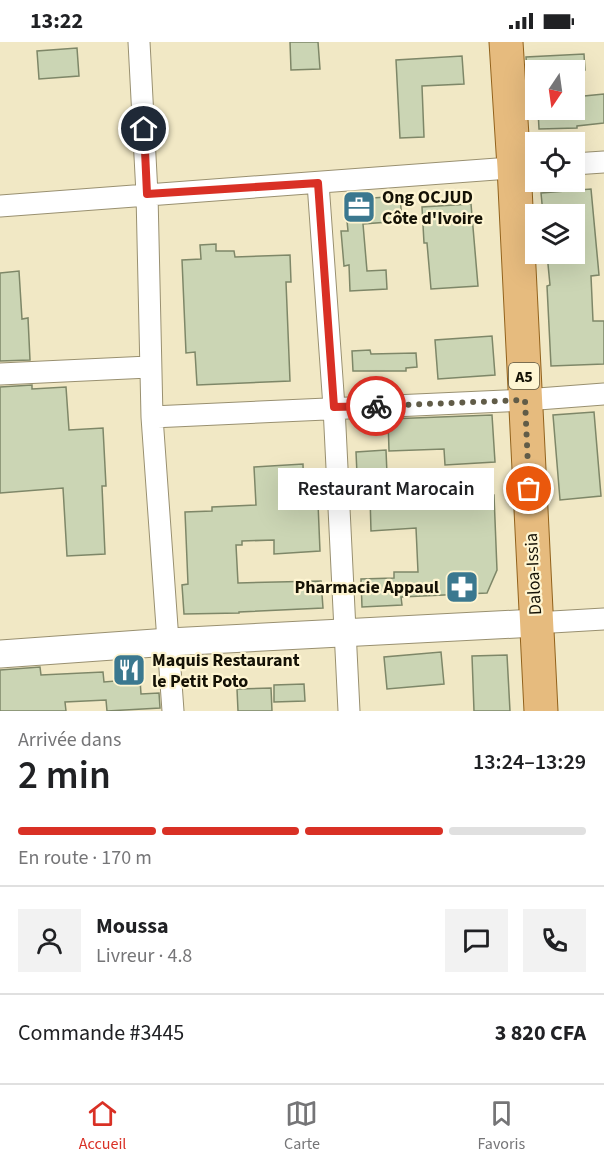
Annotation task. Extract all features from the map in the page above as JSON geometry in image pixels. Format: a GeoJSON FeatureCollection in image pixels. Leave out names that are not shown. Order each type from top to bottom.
{"type":"FeatureCollection","features":[{"type":"Feature","properties":{"kind":"main road","name":"Daloa-Issia"},"geometry":{"type":"LineString","coordinates":[[506,42],[525,166]]}},
{"type":"Feature","properties":{"kind":"main road","name":"Daloa-Issia"},"geometry":{"type":"LineString","coordinates":[[525,192],[525,400],[541,711]]}},
{"type":"Feature","properties":{"kind":"street"},"geometry":{"type":"LineString","coordinates":[[139,42],[147,194],[149,367],[173,711]]}},
{"type":"Feature","properties":{"kind":"street"},"geometry":{"type":"LineString","coordinates":[[585,163],[604,162]]}},
{"type":"Feature","properties":{"kind":"street"},"geometry":{"type":"LineString","coordinates":[[0,206],[525,166]]}},
{"type":"Feature","properties":{"kind":"street"},"geometry":{"type":"LineString","coordinates":[[318,183],[334,407],[349,711]]}},
{"type":"Feature","properties":{"kind":"street"},"geometry":{"type":"LineString","coordinates":[[0,374],[149,367]]}},
{"type":"Feature","properties":{"kind":"street"},"geometry":{"type":"LineString","coordinates":[[152,417],[525,400],[604,394]]}},
{"type":"Feature","properties":{"kind":"street"},"geometry":{"type":"LineString","coordinates":[[0,654],[169,642],[604,619]]}},
{"type":"Feature","properties":{"kind":"building"},"geometry":{"type":"Polygon","coordinates":[[[290,42],[318,42],[320,69],[291,70],[290,42]]]}},
{"type":"Feature","properties":{"kind":"building"},"geometry":{"type":"Polygon","coordinates":[[[77,48],[79,76],[39,79],[37,51],[77,48]]]}},
{"type":"Feature","properties":{"kind":"building"},"geometry":{"type":"Polygon","coordinates":[[[584,54],[584,60],[526,60],[526,57],[584,54]]]}},
{"type":"Feature","properties":{"kind":"building"},"geometry":{"type":"Polygon","coordinates":[[[462,56],[464,84],[422,86],[424,137],[400,138],[396,60],[462,56]]]}},
{"type":"Feature","properties":{"kind":"building"},"geometry":{"type":"Polygon","coordinates":[[[604,94],[604,123],[577,126],[577,128],[539,129],[539,120],[585,120],[585,96],[604,94]]]}},
{"type":"Feature","properties":{"kind":"building"},"geometry":{"type":"Polygon","coordinates":[[[585,189],[591,189],[599,275],[591,276],[593,321],[604,321],[604,364],[551,366],[548,264],[585,264],[585,204],[542,204],[541,193],[585,192],[585,189]]]}},
{"type":"Feature","properties":{"kind":"building"},"geometry":{"type":"Polygon","coordinates":[[[400,196],[402,221],[363,224],[367,271],[386,270],[387,289],[350,291],[349,265],[344,266],[341,231],[348,231],[345,200],[400,196]]]}},
{"type":"Feature","properties":{"kind":"building"},"geometry":{"type":"Polygon","coordinates":[[[471,204],[478,286],[431,289],[427,243],[424,243],[422,207],[471,204]]]}},
{"type":"Feature","properties":{"kind":"building"},"geometry":{"type":"Polygon","coordinates":[[[216,244],[216,251],[234,251],[235,257],[290,255],[291,282],[286,282],[290,381],[197,385],[195,352],[186,353],[182,260],[201,259],[200,245],[216,244]]]}},
{"type":"Feature","properties":{"kind":"building"},"geometry":{"type":"Polygon","coordinates":[[[19,271],[22,319],[28,318],[30,360],[0,361],[0,273],[19,271]]]}},
{"type":"Feature","properties":{"kind":"building"},"geometry":{"type":"Polygon","coordinates":[[[492,336],[495,375],[438,379],[435,340],[492,336]]]}},
{"type":"Feature","properties":{"kind":"building"},"geometry":{"type":"Polygon","coordinates":[[[370,350],[371,354],[416,353],[417,367],[406,368],[406,371],[353,371],[352,351],[370,350]]]}},
{"type":"Feature","properties":{"kind":"building"},"geometry":{"type":"Polygon","coordinates":[[[32,385],[32,389],[66,387],[69,430],[103,428],[106,486],[102,486],[105,554],[67,556],[63,488],[0,493],[0,387],[32,385]]]}},
{"type":"Feature","properties":{"kind":"building"},"geometry":{"type":"Polygon","coordinates":[[[594,412],[601,496],[560,500],[553,415],[594,412]]]}},
{"type":"Feature","properties":{"kind":"building"},"geometry":{"type":"Polygon","coordinates":[[[492,415],[495,462],[445,465],[444,449],[389,451],[388,419],[492,415]]]}},
{"type":"Feature","properties":{"kind":"building"},"geometry":{"type":"Polygon","coordinates":[[[386,450],[388,498],[494,495],[497,570],[487,593],[401,597],[402,605],[362,607],[361,579],[394,578],[394,572],[418,572],[416,528],[371,531],[370,496],[358,496],[356,452],[386,450]]]}},
{"type":"Feature","properties":{"kind":"building"},"geometry":{"type":"Polygon","coordinates":[[[303,464],[304,503],[318,503],[320,551],[274,554],[274,540],[242,541],[242,545],[236,545],[238,583],[321,581],[323,608],[184,614],[182,585],[188,584],[185,512],[212,511],[212,507],[256,505],[254,467],[303,464]]]}},
{"type":"Feature","properties":{"kind":"building"},"geometry":{"type":"Polygon","coordinates":[[[441,652],[444,684],[387,689],[384,657],[441,652]]]}},
{"type":"Feature","properties":{"kind":"building"},"geometry":{"type":"Polygon","coordinates":[[[507,655],[510,711],[474,711],[472,656],[507,655]]]}},
{"type":"Feature","properties":{"kind":"building"},"geometry":{"type":"Polygon","coordinates":[[[40,667],[41,675],[103,672],[104,682],[140,679],[141,694],[159,693],[160,708],[107,711],[106,700],[65,702],[66,711],[0,711],[0,670],[40,667]]]}},
{"type":"Feature","properties":{"kind":"building"},"geometry":{"type":"Polygon","coordinates":[[[304,684],[305,701],[274,702],[274,685],[304,684]]]}},
{"type":"Feature","properties":{"kind":"building"},"geometry":{"type":"Polygon","coordinates":[[[271,688],[272,711],[238,711],[237,689],[271,688]]]}},
{"type":"Feature","properties":{"kind":"way so far"},"geometry":{"type":"LineString","coordinates":[[376,406],[525,400],[529,489]]}},
{"type":"Feature","properties":{"kind":"place","name":"Ong OCJUD Côte d'Ivoire"},"geometry":{"type":"Point","coordinates":[359,207]}},
{"type":"Feature","properties":{"kind":"place","name":"Restaurant Marocain"},"geometry":{"type":"Point","coordinates":[529,489]}},
{"type":"Feature","properties":{"kind":"place","name":"Pharmacie Appaul"},"geometry":{"type":"Point","coordinates":[462,587]}},
{"type":"Feature","properties":{"kind":"place","name":"Maquis Restaurant le Petit Poto"},"geometry":{"type":"Point","coordinates":[129,670]}},
{"type":"Feature","properties":{"kind":"route"},"geometry":{"type":"LineString","coordinates":[[144,129],[147,194],[318,183],[334,407],[376,406]]}}]}
